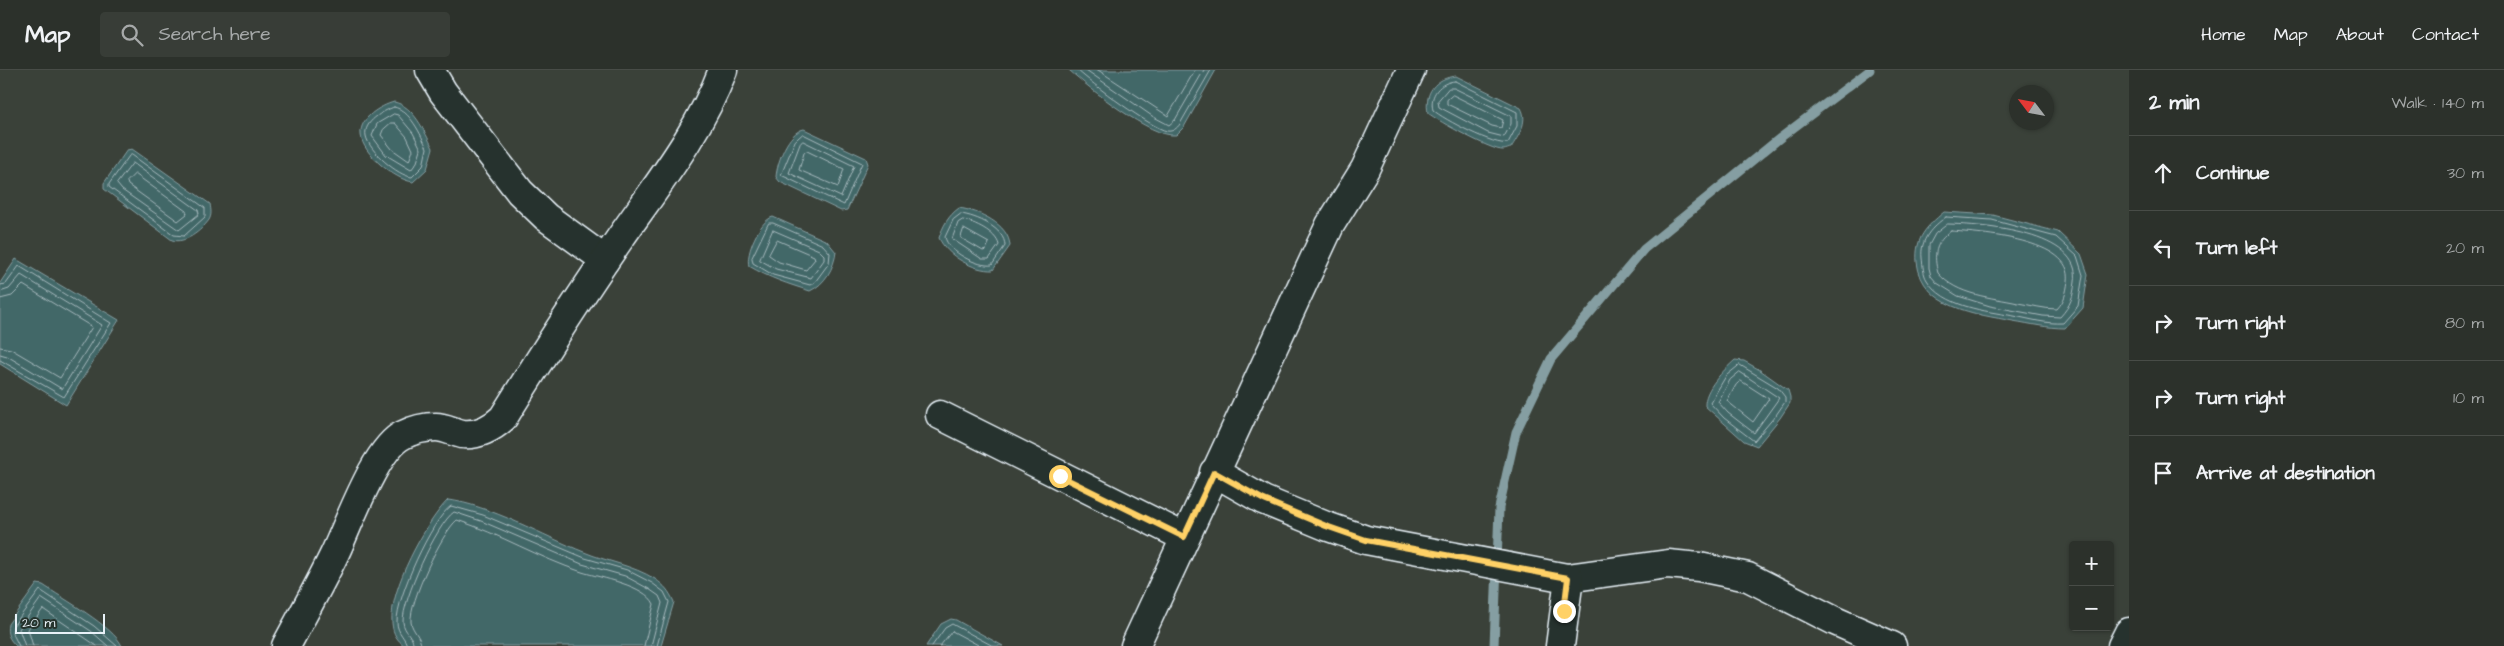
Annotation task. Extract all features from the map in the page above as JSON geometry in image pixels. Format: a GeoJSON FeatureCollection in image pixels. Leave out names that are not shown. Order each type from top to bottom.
{"type":"FeatureCollection","features":[{"type":"Feature","properties":{"kind":"street"},"geometry":{"type":"LineString","coordinates":[[430,70],[443,92],[520,192],[546,217],[605,260]]}},
{"type":"Feature","properties":{"kind":"street"},"geometry":{"type":"LineString","coordinates":[[286,646],[334,555],[373,470],[389,446],[400,436],[416,430],[438,427],[463,434],[476,433],[492,427],[503,418],[605,260],[697,124],[724,70]]}},
{"type":"Feature","properties":{"kind":"street"},"geometry":{"type":"LineString","coordinates":[[1135,646],[1330,225],[1365,168],[1411,70]]}},
{"type":"Feature","properties":{"kind":"street"},"geometry":{"type":"LineString","coordinates":[[940,415],[1184,537]]}},
{"type":"Feature","properties":{"kind":"street"},"geometry":{"type":"LineString","coordinates":[[1214,472],[1264,500],[1326,526],[1366,540],[1568,578],[1668,564],[1698,567],[1748,577],[1835,621],[1892,646]]}},
{"type":"Feature","properties":{"kind":"street"},"geometry":{"type":"LineString","coordinates":[[1560,646],[1568,578]]}},
{"type":"Feature","properties":{"kind":"street"},"geometry":{"type":"LineString","coordinates":[[2122,646],[2129,632]]}},
{"type":"Feature","properties":{"kind":"water"},"geometry":{"type":"Polygon","coordinates":[[[1069,70],[1216,70],[1184,127],[1176,135],[1165,134],[1136,120],[1105,99],[1069,70]]]}},
{"type":"Feature","properties":{"kind":"water"},"geometry":{"type":"Polygon","coordinates":[[[1456,76],[1521,108],[1524,118],[1523,124],[1511,148],[1503,150],[1488,146],[1428,113],[1428,99],[1433,88],[1442,80],[1456,76]]]}},
{"type":"Feature","properties":{"kind":"water"},"geometry":{"type":"Polygon","coordinates":[[[394,102],[401,104],[413,114],[433,148],[427,169],[413,182],[389,171],[373,158],[367,150],[361,135],[363,123],[371,114],[383,106],[394,102]]]}},
{"type":"Feature","properties":{"kind":"water"},"geometry":{"type":"Polygon","coordinates":[[[804,129],[866,158],[868,164],[847,210],[841,211],[780,182],[776,177],[784,148],[798,131],[804,129]]]}},
{"type":"Feature","properties":{"kind":"water"},"geometry":{"type":"Polygon","coordinates":[[[132,149],[210,204],[210,218],[197,232],[182,240],[172,240],[104,189],[104,183],[127,150],[132,149]]]}},
{"type":"Feature","properties":{"kind":"water"},"geometry":{"type":"Polygon","coordinates":[[[959,208],[975,212],[992,220],[999,225],[1008,238],[1010,246],[993,270],[978,268],[962,261],[948,251],[939,238],[946,222],[959,208]]]}},
{"type":"Feature","properties":{"kind":"water"},"geometry":{"type":"Polygon","coordinates":[[[1944,212],[1993,215],[2058,232],[2081,254],[2088,274],[2083,308],[2065,328],[2058,328],[1983,315],[1953,306],[1940,299],[1929,290],[1921,277],[1917,254],[1923,234],[1944,212]]]}},
{"type":"Feature","properties":{"kind":"water"},"geometry":{"type":"Polygon","coordinates":[[[773,217],[827,241],[836,252],[828,275],[810,291],[771,277],[749,266],[751,246],[763,224],[773,217]]]}},
{"type":"Feature","properties":{"kind":"water"},"geometry":{"type":"Polygon","coordinates":[[[16,259],[119,320],[66,405],[0,364],[0,283],[16,259]]]}},
{"type":"Feature","properties":{"kind":"water"},"geometry":{"type":"Polygon","coordinates":[[[1735,360],[1744,361],[1760,370],[1788,390],[1790,397],[1790,403],[1780,418],[1757,446],[1744,441],[1705,406],[1711,387],[1720,374],[1735,360]]]}},
{"type":"Feature","properties":{"kind":"water"},"geometry":{"type":"Polygon","coordinates":[[[448,500],[498,514],[584,552],[638,570],[655,579],[666,589],[674,602],[661,646],[405,646],[393,630],[393,609],[396,593],[419,540],[448,500]]]}},
{"type":"Feature","properties":{"kind":"water"},"geometry":{"type":"Polygon","coordinates":[[[37,584],[43,585],[109,630],[122,646],[16,646],[7,631],[8,624],[37,584]]]}},
{"type":"Feature","properties":{"kind":"water"},"geometry":{"type":"Polygon","coordinates":[[[951,619],[1003,646],[926,646],[941,624],[951,619]]]}},
{"type":"Feature","properties":{"kind":"waterway"},"geometry":{"type":"LineString","coordinates":[[1494,646],[1499,508],[1516,432],[1551,359],[1644,249],[1780,138],[1870,70]]}},
{"type":"Feature","properties":{"kind":"route"},"geometry":{"type":"LineString","coordinates":[[1060,476],[1184,537],[1214,472],[1264,500],[1326,526],[1366,540],[1568,578],[1564,611]]}}]}
